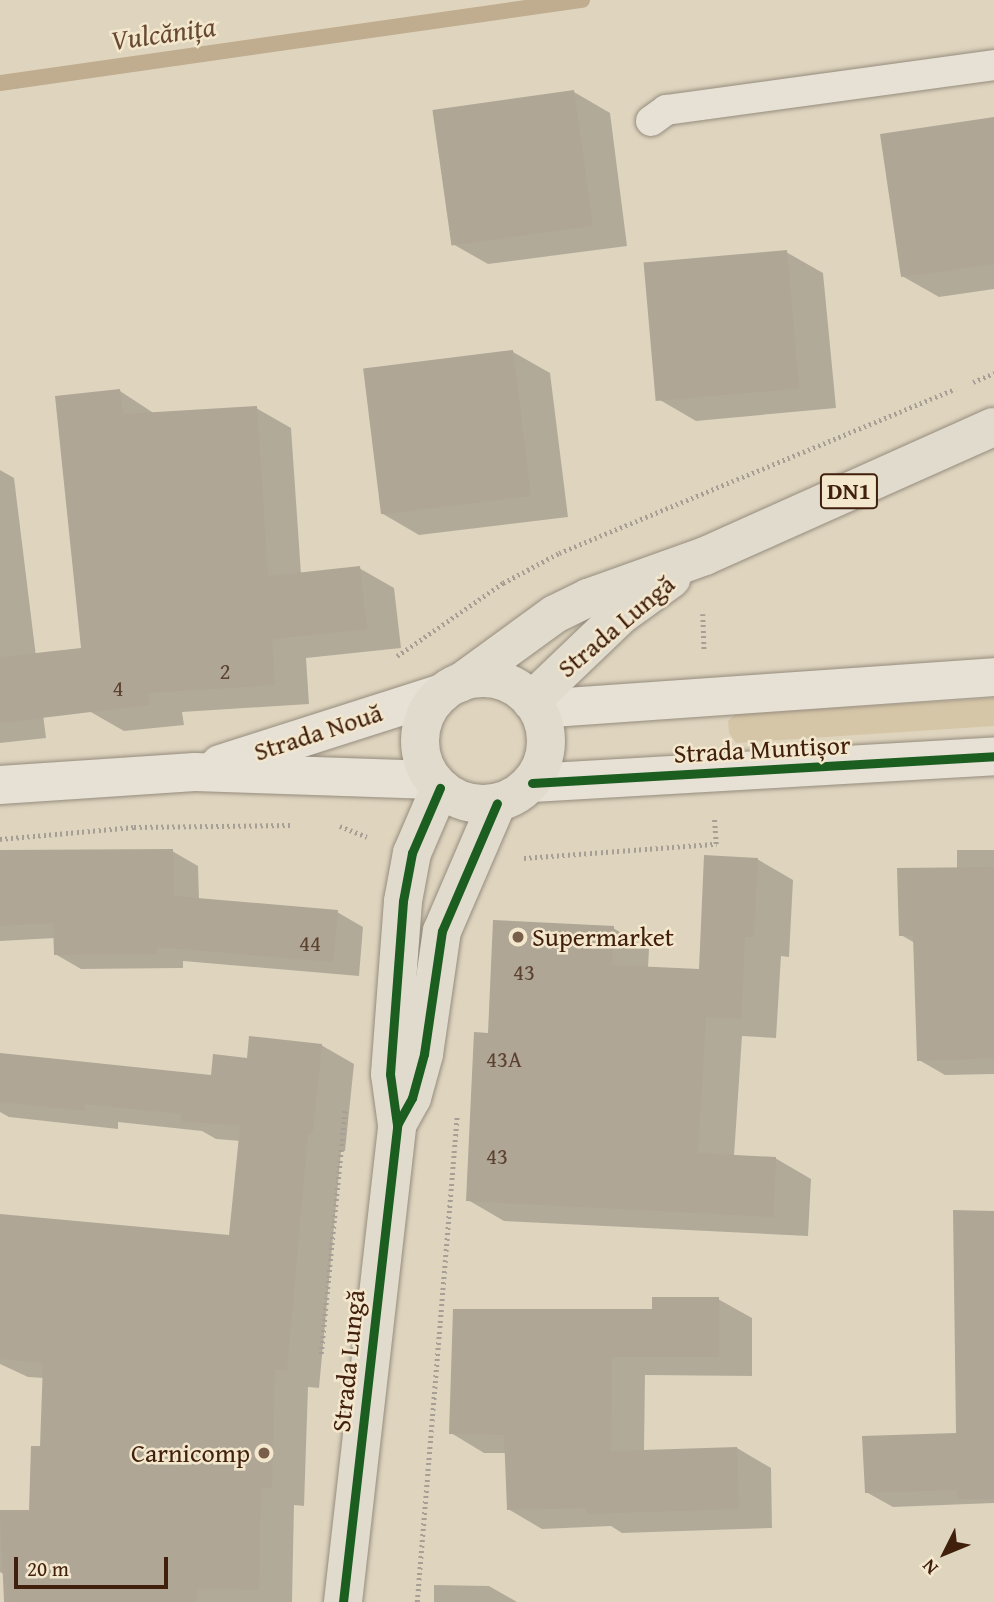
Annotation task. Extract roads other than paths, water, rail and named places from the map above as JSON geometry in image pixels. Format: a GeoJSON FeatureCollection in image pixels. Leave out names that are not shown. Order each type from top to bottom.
{"type":"FeatureCollection","features":[{"type":"Feature","properties":{"kind":"highway","name":"Strada Lungă"},"geometry":{"type":"LineString","coordinates":[[451,688],[566,608],[705,556],[994,427]]}},
{"type":"Feature","properties":{"kind":"highway","name":"Strada Lungă"},"geometry":{"type":"LineString","coordinates":[[535,705],[621,615],[705,556]]}},
{"type":"Feature","properties":{"kind":"highway"},"geometry":{"type":"LineString","coordinates":[[437,784],[467,803],[496,803],[531,783],[546,747],[545,727],[535,705],[499,679],[451,688]]}},
{"type":"Feature","properties":{"kind":"highway","name":"DN1"},"geometry":{"type":"LineString","coordinates":[[437,784],[420,745],[429,708],[451,688]]}},
{"type":"Feature","properties":{"kind":"highway","name":"Strada Lungă"},"geometry":{"type":"LineString","coordinates":[[343,1602],[397,1125],[390,1074],[403,901],[412,853],[437,784]]}},
{"type":"Feature","properties":{"kind":"highway","name":"Strada Lungă"},"geometry":{"type":"LineString","coordinates":[[397,1125],[412,1098],[424,1054],[442,931],[496,803]]}},
{"type":"Feature","properties":{"kind":"street","name":"Strada Muntișor"},"geometry":{"type":"LineString","coordinates":[[535,705],[706,697],[994,677]]}},
{"type":"Feature","properties":{"kind":"street","name":"Strada Nouă"},"geometry":{"type":"LineString","coordinates":[[195,772],[451,688]]}},
{"type":"Feature","properties":{"kind":"street","name":"Strada Muntișor"},"geometry":{"type":"LineString","coordinates":[[531,783],[994,756]]}},
{"type":"Feature","properties":{"kind":"street","name":"Strada Nouă"},"geometry":{"type":"LineString","coordinates":[[0,785],[195,772],[437,784]]}},
{"type":"Feature","properties":{"kind":"lane"},"geometry":{"type":"LineString","coordinates":[[651,121],[666,110],[994,65]]}},
{"type":"Feature","properties":{"kind":"waterway","name":"Vulcănița"},"geometry":{"type":"LineString","coordinates":[[0,83],[582,0]]}},
{"type":"Feature","properties":{"kind":"place","name":"Supermarket"},"geometry":{"type":"Point","coordinates":[518,937]}},
{"type":"Feature","properties":{"kind":"place","name":"Carnicomp"},"geometry":{"type":"Point","coordinates":[264,1453]}}]}
